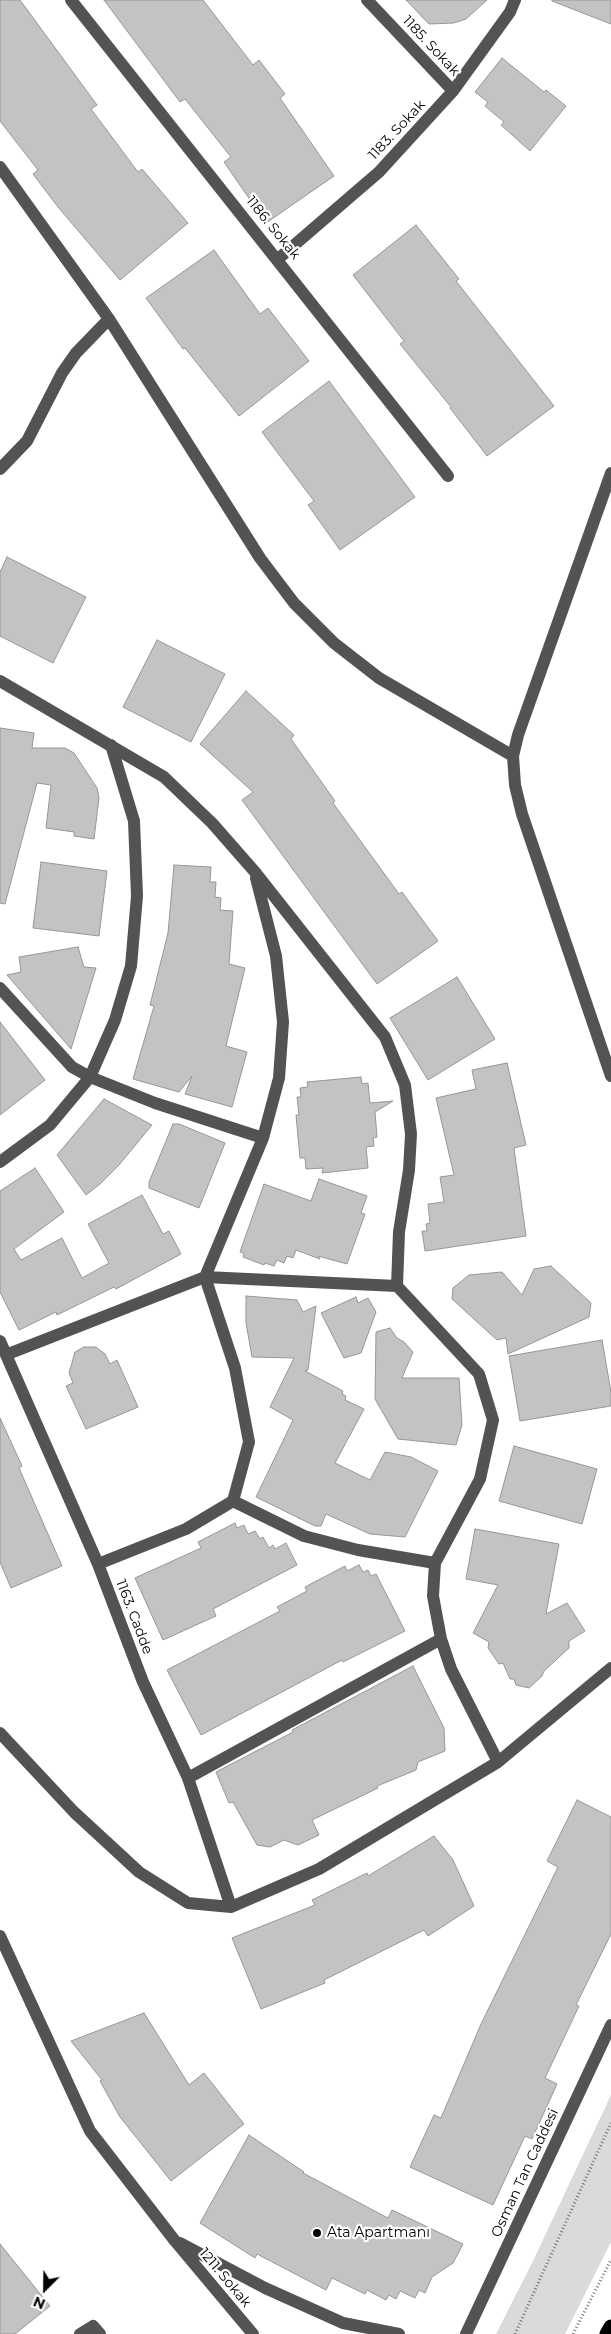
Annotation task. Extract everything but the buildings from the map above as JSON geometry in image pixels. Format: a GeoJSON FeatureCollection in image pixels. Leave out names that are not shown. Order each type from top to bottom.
{"type":"FeatureCollection","features":[{"type":"Feature","properties":{"kind":"highway"},"geometry":{"type":"LineString","coordinates":[[607,2334],[611,2327]]}},
{"type":"Feature","properties":{"kind":"street","name":"1186. Sokak"},"geometry":{"type":"LineString","coordinates":[[72,0],[448,476]]}},
{"type":"Feature","properties":{"kind":"street","name":"1185. Sokak"},"geometry":{"type":"LineString","coordinates":[[367,0],[453,91]]}},
{"type":"Feature","properties":{"kind":"street","name":"1183. Sokak"},"geometry":{"type":"LineString","coordinates":[[278,259],[379,172],[453,91],[510,12],[515,0]]}},
{"type":"Feature","properties":{"kind":"street"},"geometry":{"type":"LineString","coordinates":[[0,167],[109,319],[260,558],[294,603],[334,643],[379,678],[513,756]]}},
{"type":"Feature","properties":{"kind":"street"},"geometry":{"type":"LineString","coordinates":[[0,470],[28,441],[62,373],[76,353],[109,319]]}},
{"type":"Feature","properties":{"kind":"street"},"geometry":{"type":"LineString","coordinates":[[611,473],[518,735],[513,756],[515,785],[522,814],[611,1076]]}},
{"type":"Feature","properties":{"kind":"street"},"geometry":{"type":"LineString","coordinates":[[0,681],[164,777],[212,823],[255,872],[385,1037],[406,1085],[411,1143],[410,1170],[399,1232],[396,1286]]}},
{"type":"Feature","properties":{"kind":"street"},"geometry":{"type":"LineString","coordinates":[[0,1162],[50,1125],[90,1077],[115,1020],[131,966],[137,896],[134,821],[111,745]]}},
{"type":"Feature","properties":{"kind":"street"},"geometry":{"type":"LineString","coordinates":[[98,1564],[186,1529],[233,1501],[249,1442],[235,1368],[205,1277],[263,1138],[279,1078],[283,1022],[276,956],[255,872]]}},
{"type":"Feature","properties":{"kind":"street"},"geometry":{"type":"LineString","coordinates":[[0,988],[72,1067],[90,1077],[155,1103],[263,1138]]}},
{"type":"Feature","properties":{"kind":"street"},"geometry":{"type":"LineString","coordinates":[[8,1354],[205,1277],[396,1286],[479,1374],[492,1420],[480,1480],[435,1563],[432,1596],[451,1670],[498,1762]]}},
{"type":"Feature","properties":{"kind":"street","name":"1163. Cadde"},"geometry":{"type":"LineString","coordinates":[[0,1341],[8,1354],[98,1564],[144,1682],[188,1778],[231,1907]]}},
{"type":"Feature","properties":{"kind":"street"},"geometry":{"type":"LineString","coordinates":[[233,1501],[304,1536],[358,1550],[435,1563]]}},
{"type":"Feature","properties":{"kind":"street"},"geometry":{"type":"LineString","coordinates":[[188,1778],[442,1639]]}},
{"type":"Feature","properties":{"kind":"street"},"geometry":{"type":"LineString","coordinates":[[0,1733],[74,1812],[139,1872],[188,1903],[231,1907],[318,1869],[498,1762],[611,1668]]}},
{"type":"Feature","properties":{"kind":"street","name":"1211. Sokak"},"geometry":{"type":"LineString","coordinates":[[0,1936],[90,2130],[175,2241],[253,2334]]}},
{"type":"Feature","properties":{"kind":"street","name":"Osman Tan Caddesi"},"geometry":{"type":"LineString","coordinates":[[466,2334],[611,2025]]}},
{"type":"Feature","properties":{"kind":"street"},"geometry":{"type":"LineString","coordinates":[[175,2241],[266,2288],[343,2323],[399,2334]]}},
{"type":"Feature","properties":{"kind":"street"},"geometry":{"type":"LineString","coordinates":[[80,2334],[93,2326],[100,2334]]}},
{"type":"Feature","properties":{"kind":"path"},"geometry":{"type":"LineString","coordinates":[[515,2334],[611,2123]]}},
{"type":"Feature","properties":{"kind":"path"},"geometry":{"type":"LineString","coordinates":[[573,2334],[611,2260]]}},
{"type":"Feature","properties":{"kind":"shaded area"},"geometry":{"type":"Polygon","coordinates":[[[611,2095],[611,2242],[565,2334],[496,2334],[532,2263],[611,2095]]]}},
{"type":"Feature","properties":{"kind":"place","name":"Ata Apartmanı"},"geometry":{"type":"Point","coordinates":[317,2233]}}]}
